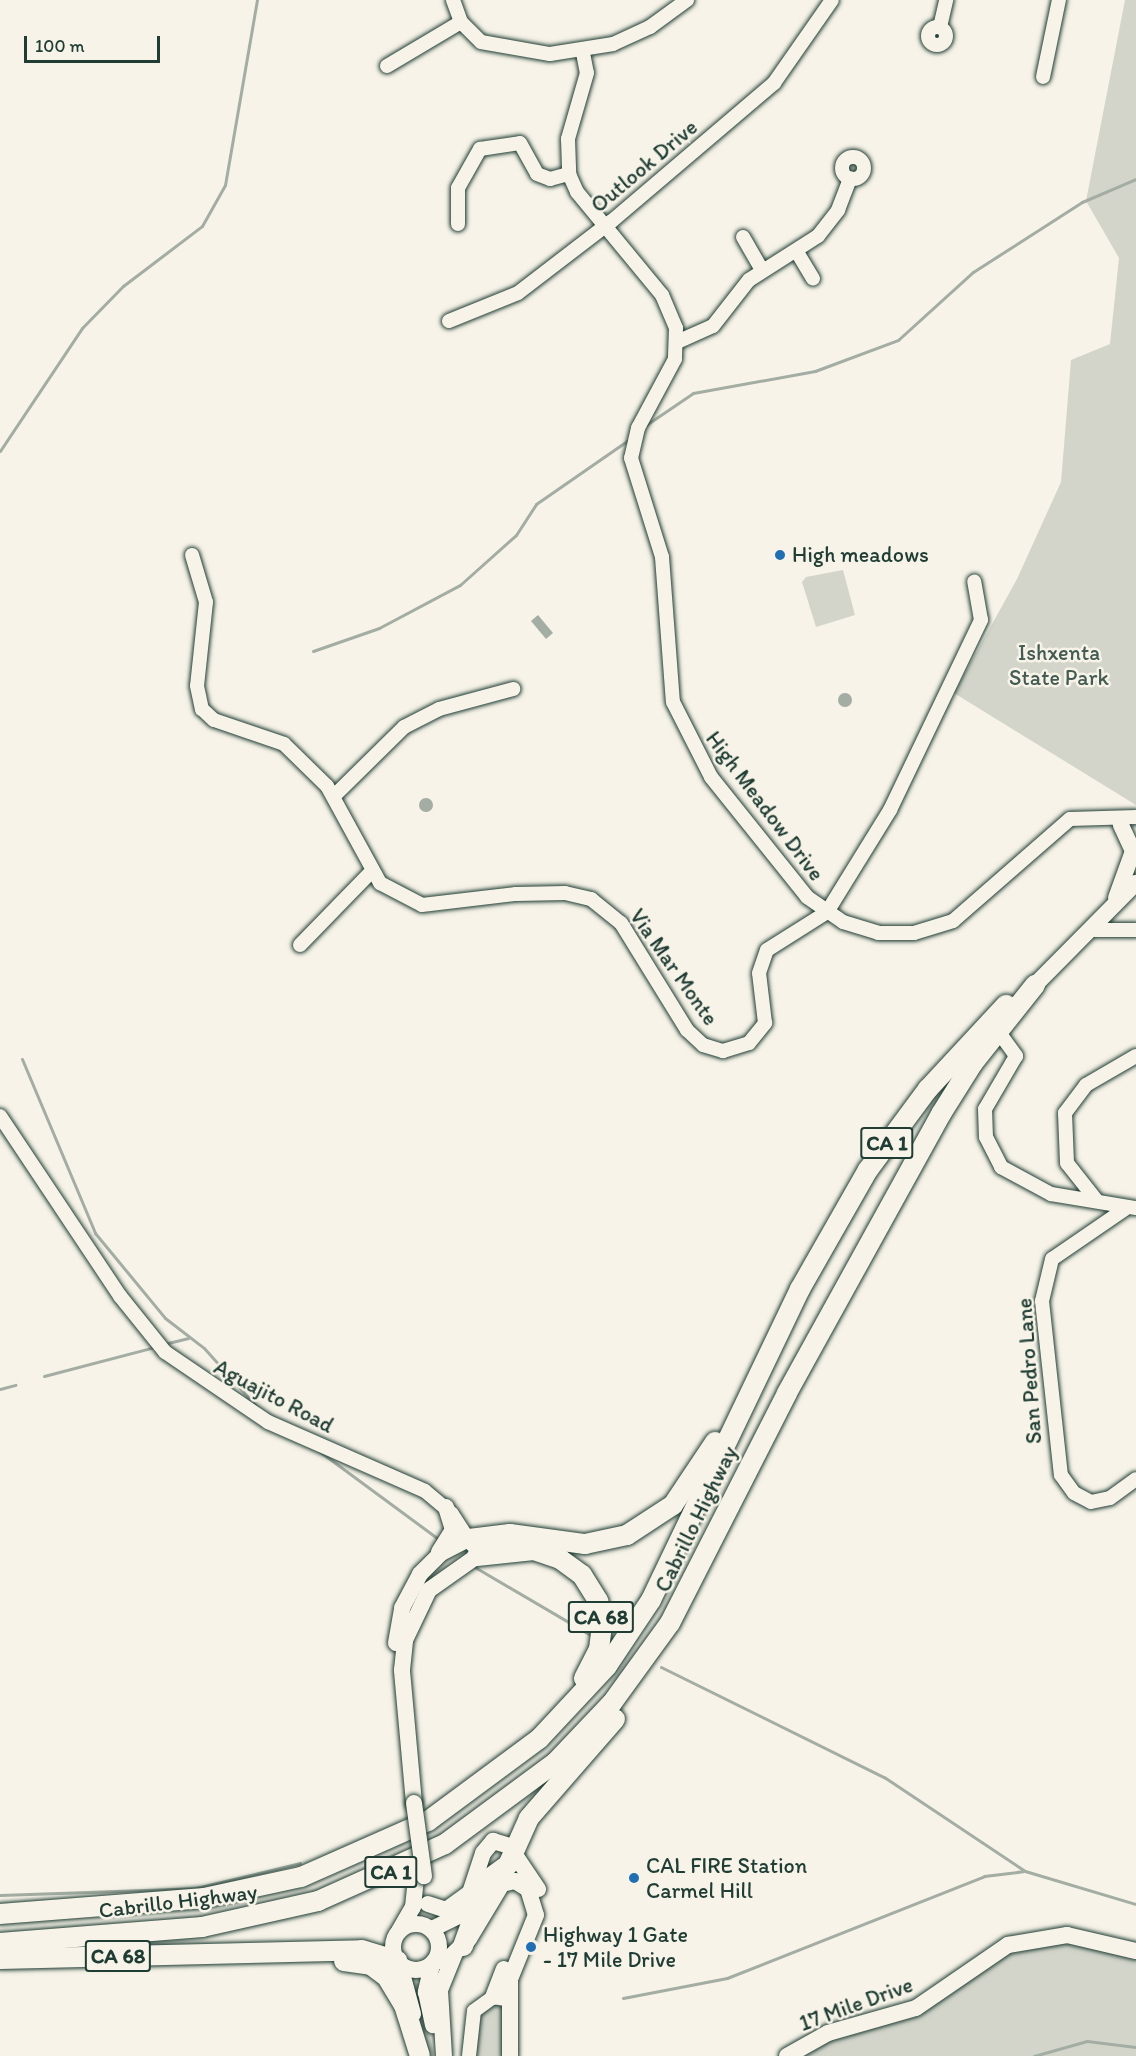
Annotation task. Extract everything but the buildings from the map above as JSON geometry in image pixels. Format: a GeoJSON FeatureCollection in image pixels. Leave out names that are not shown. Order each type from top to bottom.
{"type":"FeatureCollection","features":[{"type":"Feature","properties":{"kind":"highway","name":"Cabrillo Highway"},"geometry":{"type":"LineString","coordinates":[[0,1943],[241,1921],[318,1901],[410,1863],[479,1824],[556,1762],[624,1688],[680,1606],[816,1340],[951,1097],[998,1031],[1035,985]]}},
{"type":"Feature","properties":{"kind":"highway","name":"Cabrillo Highway"},"geometry":{"type":"LineString","coordinates":[[0,1914],[185,1900],[301,1877],[419,1826],[524,1752],[594,1681],[641,1616],[779,1331],[828,1236],[904,1120],[981,1028],[1035,985]]}},
{"type":"Feature","properties":{"kind":"highway"},"geometry":{"type":"LineString","coordinates":[[473,1547],[510,1534],[590,1543],[640,1529],[682,1495],[755,1383]]}},
{"type":"Feature","properties":{"kind":"highway","name":"CA 68"},"geometry":{"type":"LineString","coordinates":[[473,1547],[516,1548],[556,1556],[582,1575],[600,1607],[602,1637],[594,1661],[524,1752]]}},
{"type":"Feature","properties":{"kind":"highway"},"geometry":{"type":"LineString","coordinates":[[459,1949],[486,1882],[514,1855],[529,1818],[641,1683],[680,1606]]}},
{"type":"Feature","properties":{"kind":"highway"},"geometry":{"type":"LineString","coordinates":[[237,1955],[366,1950],[398,1962]]}},
{"type":"Feature","properties":{"kind":"highway"},"geometry":{"type":"LineString","coordinates":[[237,1955],[358,1962],[378,1968],[401,1999],[420,2056]]}},
{"type":"Feature","properties":{"kind":"highway","name":"CA 68"},"geometry":{"type":"LineString","coordinates":[[0,1959],[237,1955]]}},
{"type":"Feature","properties":{"kind":"main road"},"geometry":{"type":"LineString","coordinates":[[1107,917],[1132,857],[1126,823]]}},
{"type":"Feature","properties":{"kind":"main road","name":"Cabrillo Highway"},"geometry":{"type":"LineString","coordinates":[[1035,985],[1095,930],[1136,883]]}},
{"type":"Feature","properties":{"kind":"main road"},"geometry":{"type":"LineString","coordinates":[[1107,917],[1136,899]]}},
{"type":"Feature","properties":{"kind":"main road"},"geometry":{"type":"LineString","coordinates":[[430,1562],[452,1533],[446,1508]]}},
{"type":"Feature","properties":{"kind":"main road","name":"CA 68"},"geometry":{"type":"LineString","coordinates":[[441,2056],[426,1995],[439,1945],[431,1929],[428,1904],[420,1877],[402,1670],[396,1646],[400,1616],[430,1562],[473,1547]]}},
{"type":"Feature","properties":{"kind":"main road","name":"CA 68"},"geometry":{"type":"LineString","coordinates":[[402,1670],[407,1633],[424,1595],[473,1547]]}},
{"type":"Feature","properties":{"kind":"main road"},"geometry":{"type":"LineString","coordinates":[[399,1931],[413,1924],[431,1929],[458,1919],[491,1842],[503,1842],[540,1894],[544,1922],[531,1959],[500,1998]]}},
{"type":"Feature","properties":{"kind":"main road","name":"CA 68"},"geometry":{"type":"LineString","coordinates":[[420,1877],[413,1907],[393,1946],[420,2056]]}},
{"type":"Feature","properties":{"kind":"main road"},"geometry":{"type":"LineString","coordinates":[[441,2056],[440,1990],[444,1969],[505,1882],[528,1889],[536,1915],[500,1998],[510,2056]]}},
{"type":"Feature","properties":{"kind":"main road"},"geometry":{"type":"LineString","coordinates":[[428,1904],[452,1908],[474,1885]]}},
{"type":"Feature","properties":{"kind":"main road","name":"17 Mile Drive"},"geometry":{"type":"LineString","coordinates":[[787,2056],[828,2033],[916,2008],[1008,1944],[1066,1935],[1136,1951]]}},
{"type":"Feature","properties":{"kind":"main road"},"geometry":{"type":"LineString","coordinates":[[398,1962],[416,1971],[459,1949]]}},
{"type":"Feature","properties":{"kind":"street"},"geometry":{"type":"LineString","coordinates":[[453,0],[461,22],[474,37],[498,48],[583,53],[650,27],[687,0]]}},
{"type":"Feature","properties":{"kind":"street","name":"Outlook Drive"},"geometry":{"type":"LineString","coordinates":[[449,321],[518,293],[605,226],[774,83],[832,0]]}},
{"type":"Feature","properties":{"kind":"street"},"geometry":{"type":"LineString","coordinates":[[940,27],[946,0]]}},
{"type":"Feature","properties":{"kind":"street"},"geometry":{"type":"LineString","coordinates":[[1043,77],[1059,0]]}},
{"type":"Feature","properties":{"kind":"street"},"geometry":{"type":"LineString","coordinates":[[387,66],[461,22]]}},
{"type":"Feature","properties":{"kind":"street"},"geometry":{"type":"LineString","coordinates":[[583,53],[587,73],[568,139],[569,174],[605,226],[662,296],[677,342],[724,318],[762,270],[797,252],[830,223],[850,178]]}},
{"type":"Feature","properties":{"kind":"street"},"geometry":{"type":"LineString","coordinates":[[458,224],[458,188],[480,149],[520,143],[537,174],[550,179],[569,174]]}},
{"type":"Feature","properties":{"kind":"street"},"geometry":{"type":"LineString","coordinates":[[743,237],[762,270]]}},
{"type":"Feature","properties":{"kind":"street"},"geometry":{"type":"LineString","coordinates":[[797,252],[813,279]]}},
{"type":"Feature","properties":{"kind":"street","name":"High Meadow Drive"},"geometry":{"type":"LineString","coordinates":[[677,342],[670,374],[638,428],[632,458],[662,557],[673,702],[711,777],[793,882],[827,912],[878,933],[934,929],[980,902],[1064,822],[1091,814],[1126,823]]}},
{"type":"Feature","properties":{"kind":"street","name":"Via Mar Monte"},"geometry":{"type":"LineString","coordinates":[[192,555],[206,602],[197,686],[202,709],[214,720],[284,744],[335,795],[371,872],[398,896],[422,905],[516,894],[565,893],[591,899],[621,923],[695,1039],[723,1051],[749,1043],[765,1023],[759,974],[767,950],[827,912],[890,810],[971,644],[983,612],[974,582]]}},
{"type":"Feature","properties":{"kind":"street"},"geometry":{"type":"LineString","coordinates":[[335,795],[413,721],[513,689]]}},
{"type":"Feature","properties":{"kind":"street"},"geometry":{"type":"LineString","coordinates":[[300,945],[371,872]]}},
{"type":"Feature","properties":{"kind":"street"},"geometry":{"type":"LineString","coordinates":[[1095,930],[1136,930]]}},
{"type":"Feature","properties":{"kind":"street"},"geometry":{"type":"LineString","coordinates":[[998,1031],[1016,1061],[985,1109],[986,1137],[993,1156],[1011,1177],[1037,1190],[1131,1208]]}},
{"type":"Feature","properties":{"kind":"street"},"geometry":{"type":"LineString","coordinates":[[1097,1201],[1067,1163],[1065,1113],[1086,1085],[1136,1056]]}},
{"type":"Feature","properties":{"kind":"street","name":"Aguajito Road"},"geometry":{"type":"LineString","coordinates":[[0,1116],[120,1296],[165,1352],[260,1418],[414,1485],[446,1508],[473,1547]]}},
{"type":"Feature","properties":{"kind":"street","name":"San Pedro Lane"},"geometry":{"type":"LineString","coordinates":[[1131,1208],[1052,1259],[1042,1301],[1061,1475],[1074,1493],[1091,1502],[1110,1498],[1136,1479]]}},
{"type":"Feature","properties":{"kind":"street"},"geometry":{"type":"LineString","coordinates":[[469,2056],[472,2014],[500,1998]]}},
{"type":"Feature","properties":{"kind":"green space","name":"Ishxenta State Park"},"geometry":{"type":"Polygon","coordinates":[[[1125,0],[1136,0],[1136,805],[954,693],[1017,579],[1061,482],[1071,360],[1110,344],[1119,258],[1086,201],[1125,0]]]}},
{"type":"Feature","properties":{"kind":"green space"},"geometry":{"type":"Polygon","coordinates":[[[843,570],[855,615],[816,627],[802,582],[806,577],[843,570]]]}},
{"type":"Feature","properties":{"kind":"green space"},"geometry":{"type":"Polygon","coordinates":[[[1031,1938],[1136,1951],[1136,2056],[787,2056],[896,2015],[1031,1938]]]}},
{"type":"Feature","properties":{"kind":"green space"},"geometry":{"type":"Polygon","coordinates":[[[410,1979],[420,1985],[434,2056],[425,2056],[410,1979]]]}},
{"type":"Feature","properties":{"kind":"green space"},"geometry":{"type":"Polygon","coordinates":[[[506,1999],[510,2056],[469,2056],[474,2011],[506,1999]]]}},
{"type":"Feature","properties":{"kind":"shaded area"},"geometry":{"type":"Polygon","coordinates":[[[538,615],[553,633],[546,639],[531,621],[538,615]]]}},
{"type":"Feature","properties":{"kind":"shaded area"},"geometry":{"type":"Polygon","coordinates":[[[842,693],[848,693],[852,700],[848,707],[842,707],[838,703],[838,697],[842,693]]]}},
{"type":"Feature","properties":{"kind":"shaded area"},"geometry":{"type":"Polygon","coordinates":[[[426,798],[431,800],[433,805],[431,810],[426,812],[421,810],[419,805],[421,800],[426,798]]]}},
{"type":"Feature","properties":{"kind":"waterway"},"geometry":{"type":"LineString","coordinates":[[0,451],[82,328],[123,286],[202,226],[225,185],[257,0]]}},
{"type":"Feature","properties":{"kind":"waterway"},"geometry":{"type":"LineString","coordinates":[[646,425],[693,393],[815,371],[898,340],[973,272],[1082,202],[1136,179]]}},
{"type":"Feature","properties":{"kind":"waterway"},"geometry":{"type":"LineString","coordinates":[[313,651],[379,628],[460,585],[516,535],[536,504],[627,441]]}},
{"type":"Feature","properties":{"kind":"waterway"},"geometry":{"type":"LineString","coordinates":[[22,1059],[95,1233],[165,1318],[204,1348],[257,1407]]}},
{"type":"Feature","properties":{"kind":"waterway"},"geometry":{"type":"LineString","coordinates":[[168,1343],[188,1338]]}},
{"type":"Feature","properties":{"kind":"waterway"},"geometry":{"type":"LineString","coordinates":[[44,1376],[151,1348]]}},
{"type":"Feature","properties":{"kind":"waterway"},"geometry":{"type":"LineString","coordinates":[[0,1389],[15,1385]]}},
{"type":"Feature","properties":{"kind":"waterway"},"geometry":{"type":"LineString","coordinates":[[319,1451],[437,1538]]}},
{"type":"Feature","properties":{"kind":"waterway"},"geometry":{"type":"LineString","coordinates":[[473,1566],[594,1637]]}},
{"type":"Feature","properties":{"kind":"waterway"},"geometry":{"type":"LineString","coordinates":[[661,1667],[884,1777],[1025,1871],[1136,1904]]}},
{"type":"Feature","properties":{"kind":"waterway"},"geometry":{"type":"LineString","coordinates":[[0,1895],[196,1888],[300,1863]]}},
{"type":"Feature","properties":{"kind":"waterway"},"geometry":{"type":"LineString","coordinates":[[623,1998],[727,1978],[984,1876],[1023,1871]]}},
{"type":"Feature","properties":{"kind":"waterway"},"geometry":{"type":"LineString","coordinates":[[1034,2056],[1087,2041],[1136,2047]]}},
{"type":"Feature","properties":{"kind":"place","name":"High meadows"},"geometry":{"type":"Point","coordinates":[780,555]}},
{"type":"Feature","properties":{"kind":"place","name":"CAL FIRE Station Carmel Hill"},"geometry":{"type":"Point","coordinates":[634,1878]}},
{"type":"Feature","properties":{"kind":"place","name":"Highway 1 Gate - 17 Mile Drive"},"geometry":{"type":"Point","coordinates":[531,1947]}}]}
